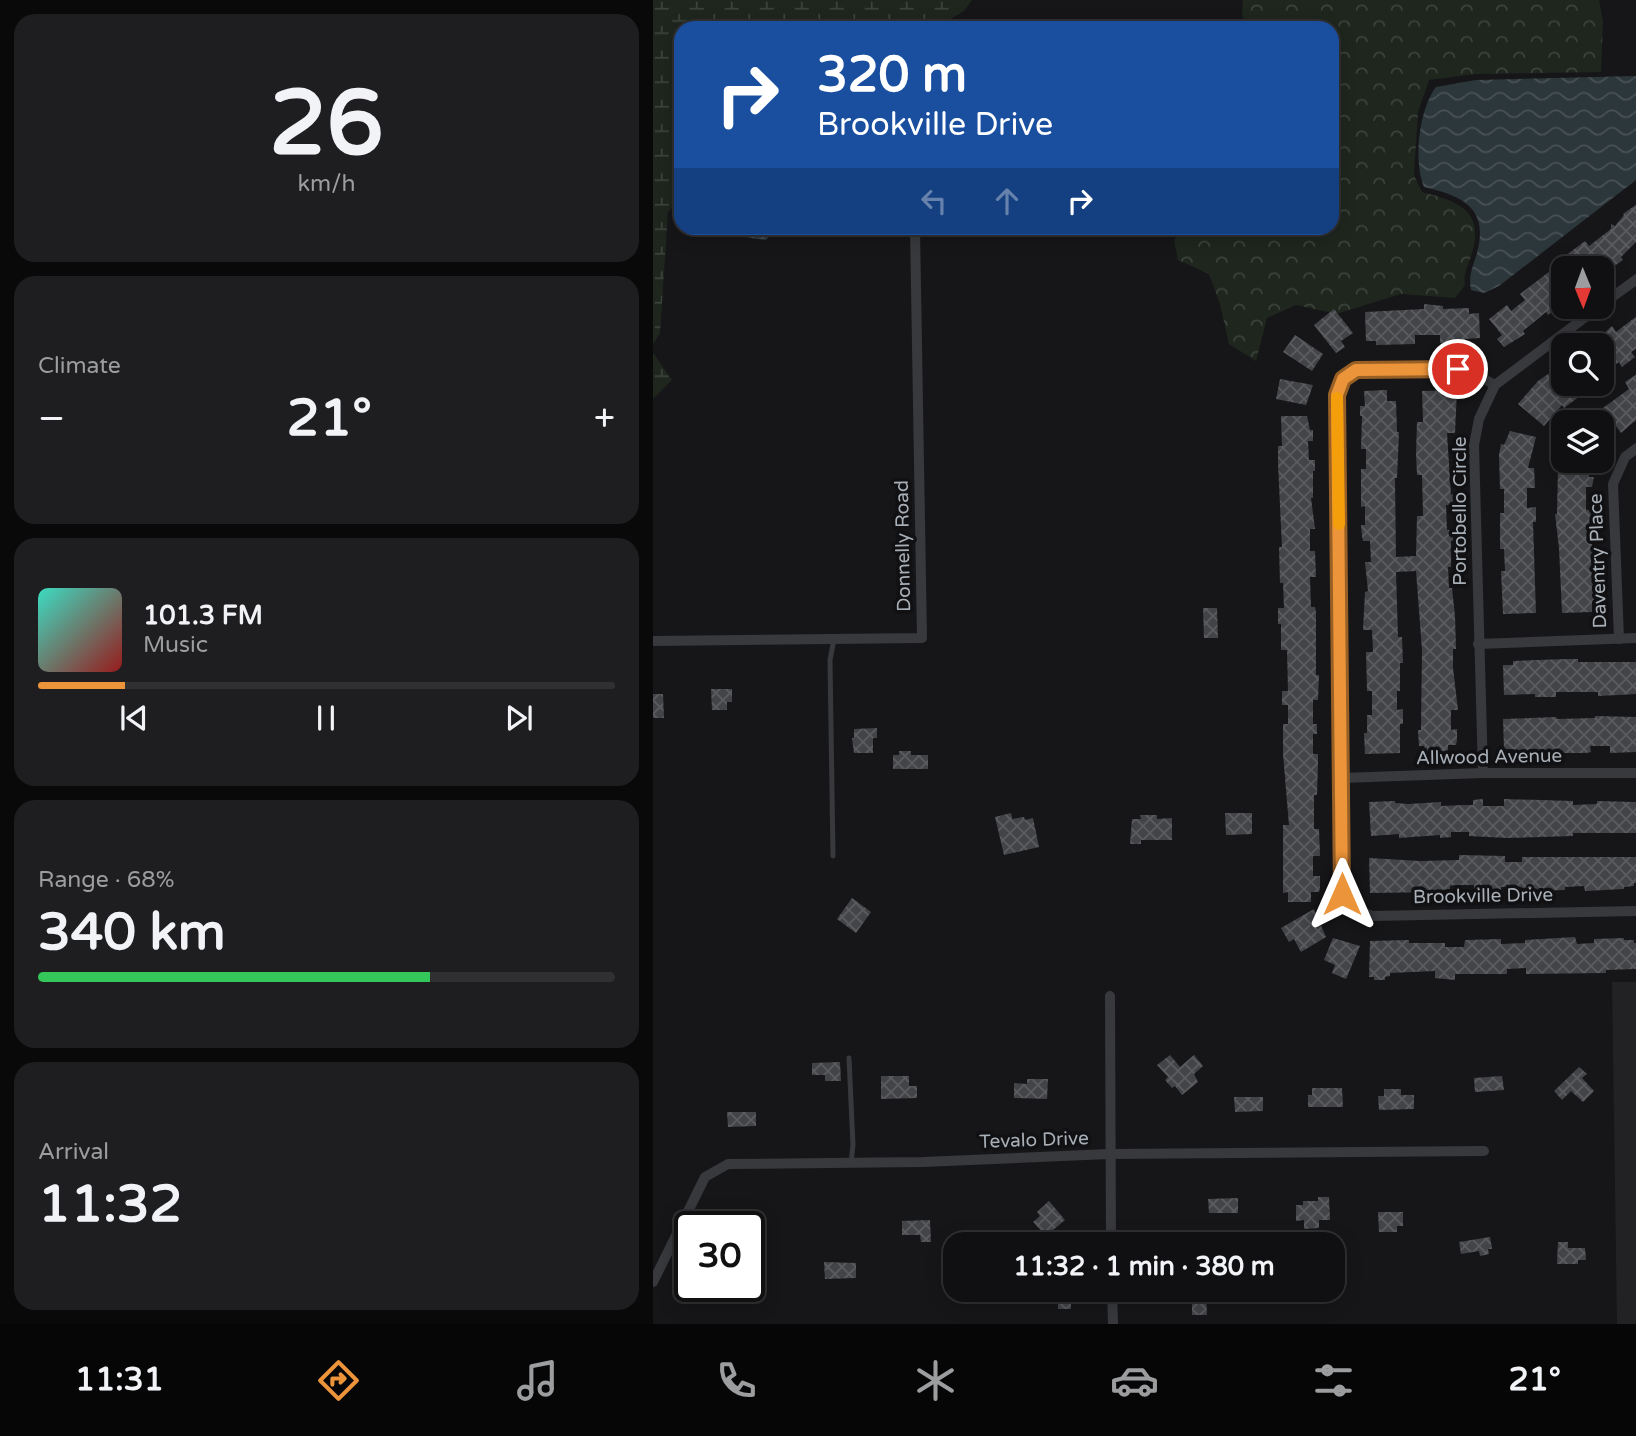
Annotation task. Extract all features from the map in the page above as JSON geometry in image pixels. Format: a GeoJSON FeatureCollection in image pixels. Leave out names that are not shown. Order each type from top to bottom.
{"type":"FeatureCollection","features":[{"type":"Feature","properties":{"kind":"street","name":"Donnelly Road"},"geometry":{"type":"LineString","coordinates":[[653,641],[922,638],[915,235]]}},
{"type":"Feature","properties":{"kind":"street","name":"Portobello Circle"},"geometry":{"type":"LineString","coordinates":[[1614,296],[1636,279]]}},
{"type":"Feature","properties":{"kind":"street","name":"Portobello Circle"},"geometry":{"type":"LineString","coordinates":[[1483,773],[1474,445],[1479,419],[1495,385],[1584,319]]}},
{"type":"Feature","properties":{"kind":"street","name":"Brookville Drive"},"geometry":{"type":"LineString","coordinates":[[1495,385],[1458,369],[1356,370],[1343,379],[1337,395],[1342,894],[1352,908],[1372,916],[1636,911]]}},
{"type":"Feature","properties":{"kind":"street","name":"Daventry Place"},"geometry":{"type":"LineString","coordinates":[[1619,639],[1613,484],[1625,457],[1636,449]]}},
{"type":"Feature","properties":{"kind":"street"},"geometry":{"type":"LineString","coordinates":[[1478,644],[1636,638]]}},
{"type":"Feature","properties":{"kind":"street","name":"Allwood Avenue"},"geometry":{"type":"LineString","coordinates":[[1342,778],[1483,773],[1636,773]]}},
{"type":"Feature","properties":{"kind":"street"},"geometry":{"type":"LineString","coordinates":[[1110,996],[1111,1232]]}},
{"type":"Feature","properties":{"kind":"street","name":"Tevalo Drive"},"geometry":{"type":"LineString","coordinates":[[653,1282],[705,1177],[728,1164],[923,1162],[1109,1154],[1484,1151]]}},
{"type":"Feature","properties":{"kind":"street"},"geometry":{"type":"LineString","coordinates":[[1112,1302],[1113,1324]]}},
{"type":"Feature","properties":{"kind":"lane"},"geometry":{"type":"LineString","coordinates":[[833,856],[830,660],[834,639]]}},
{"type":"Feature","properties":{"kind":"lane"},"geometry":{"type":"LineString","coordinates":[[849,1058],[853,1145],[851,1163]]}},
{"type":"Feature","properties":{"kind":"shaded area"},"geometry":{"type":"Polygon","coordinates":[[[1612,982],[1636,982],[1636,1324],[1617,1324],[1612,982]]]}},
{"type":"Feature","properties":{"kind":"green space"},"geometry":{"type":"Polygon","coordinates":[[[653,0],[972,0],[964,11],[947,21],[674,21],[674,206],[668,212],[660,333],[653,344],[653,0]]]}},
{"type":"Feature","properties":{"kind":"green space"},"geometry":{"type":"Polygon","coordinates":[[[1243,0],[1599,0],[1603,22],[1601,72],[1476,74],[1429,80],[1418,112],[1414,175],[1422,192],[1457,204],[1471,217],[1475,238],[1465,285],[1455,298],[1401,294],[1336,314],[1296,305],[1267,318],[1256,361],[1229,344],[1220,304],[1209,274],[1178,260],[1174,240],[1178,235],[1339,235],[1339,21],[1245,21],[1242,15],[1243,0]]]}},
{"type":"Feature","properties":{"kind":"green space"},"geometry":{"type":"Polygon","coordinates":[[[653,353],[672,380],[653,399],[653,353]]]}},
{"type":"Feature","properties":{"kind":"water"},"geometry":{"type":"Polygon","coordinates":[[[1636,76],[1636,180],[1499,286],[1484,293],[1471,290],[1471,275],[1480,238],[1476,215],[1470,206],[1461,200],[1424,187],[1421,176],[1419,136],[1425,108],[1436,87],[1476,80],[1636,76]]]}},
{"type":"Feature","properties":{"kind":"water"},"geometry":{"type":"Polygon","coordinates":[[[731,235],[771,235],[766,240],[731,235]]]}},
{"type":"Feature","properties":{"kind":"building"},"geometry":{"type":"Polygon","coordinates":[[[1637,204],[1637,241],[1621,257],[1623,260],[1614,266],[1614,256],[1565,256],[1585,241],[1589,246],[1611,229],[1611,224],[1615,226],[1623,214],[1637,204]]]}},
{"type":"Feature","properties":{"kind":"building"},"geometry":{"type":"Polygon","coordinates":[[[1551,270],[1551,313],[1548,315],[1546,312],[1523,331],[1525,334],[1504,347],[1497,339],[1502,335],[1489,319],[1507,305],[1511,311],[1525,300],[1520,294],[1551,270]]]}},
{"type":"Feature","properties":{"kind":"building"},"geometry":{"type":"Polygon","coordinates":[[[1424,304],[1443,306],[1443,309],[1469,308],[1469,314],[1479,313],[1480,338],[1465,339],[1465,344],[1440,343],[1440,335],[1415,335],[1415,344],[1376,345],[1376,341],[1366,341],[1365,312],[1424,309],[1424,304]]]}},
{"type":"Feature","properties":{"kind":"building"},"geometry":{"type":"Polygon","coordinates":[[[1334,309],[1353,333],[1341,341],[1345,347],[1336,353],[1314,325],[1334,309]]]}},
{"type":"Feature","properties":{"kind":"building"},"geometry":{"type":"Polygon","coordinates":[[[1637,316],[1637,348],[1631,352],[1635,357],[1622,367],[1619,362],[1614,366],[1614,333],[1604,333],[1612,326],[1616,332],[1637,316]]]}},
{"type":"Feature","properties":{"kind":"building"},"geometry":{"type":"Polygon","coordinates":[[[1295,335],[1323,354],[1312,371],[1283,352],[1295,335]]]}},
{"type":"Feature","properties":{"kind":"building"},"geometry":{"type":"Polygon","coordinates":[[[1551,372],[1551,396],[1580,396],[1564,408],[1562,405],[1558,410],[1551,410],[1551,418],[1544,426],[1518,404],[1538,381],[1551,372]]]}},
{"type":"Feature","properties":{"kind":"building"},"geometry":{"type":"Polygon","coordinates":[[[1637,374],[1637,419],[1621,433],[1614,423],[1614,410],[1603,408],[1629,389],[1625,382],[1637,374]]]}},
{"type":"Feature","properties":{"kind":"building"},"geometry":{"type":"Polygon","coordinates":[[[1280,379],[1313,385],[1306,405],[1276,399],[1280,379]]]}},
{"type":"Feature","properties":{"kind":"building"},"geometry":{"type":"Polygon","coordinates":[[[1387,390],[1387,401],[1396,401],[1399,432],[1395,478],[1396,557],[1416,556],[1417,516],[1423,516],[1422,475],[1417,475],[1416,454],[1417,422],[1423,422],[1422,391],[1457,390],[1455,433],[1447,433],[1454,505],[1446,505],[1447,530],[1454,530],[1454,541],[1451,541],[1451,567],[1448,567],[1455,616],[1456,649],[1453,649],[1453,668],[1458,710],[1451,710],[1451,730],[1457,729],[1457,740],[1456,745],[1448,745],[1448,755],[1425,756],[1424,746],[1419,746],[1422,650],[1416,571],[1396,572],[1398,637],[1402,637],[1403,663],[1400,663],[1400,691],[1397,691],[1397,710],[1403,709],[1400,753],[1365,754],[1367,715],[1372,715],[1372,691],[1367,691],[1366,652],[1373,652],[1372,630],[1363,630],[1365,592],[1368,591],[1365,562],[1371,562],[1370,541],[1363,541],[1361,525],[1365,525],[1365,506],[1361,507],[1361,469],[1366,469],[1366,449],[1361,449],[1360,406],[1365,406],[1364,391],[1387,390]]]}},
{"type":"Feature","properties":{"kind":"building"},"geometry":{"type":"Polygon","coordinates":[[[1281,416],[1307,416],[1310,430],[1313,430],[1313,441],[1308,441],[1309,460],[1315,460],[1311,498],[1315,529],[1310,529],[1310,551],[1315,551],[1316,577],[1310,577],[1311,607],[1315,607],[1316,613],[1316,675],[1319,675],[1318,700],[1313,700],[1313,724],[1317,724],[1317,734],[1313,734],[1313,754],[1318,754],[1314,829],[1319,829],[1320,856],[1313,856],[1313,876],[1320,876],[1320,887],[1319,892],[1311,892],[1311,902],[1288,902],[1288,892],[1283,893],[1283,825],[1289,825],[1283,754],[1283,724],[1288,724],[1288,705],[1282,705],[1282,691],[1288,691],[1287,650],[1281,650],[1281,624],[1278,624],[1278,608],[1284,608],[1279,547],[1282,547],[1278,464],[1278,446],[1282,446],[1281,416]]]}},
{"type":"Feature","properties":{"kind":"building"},"geometry":{"type":"Polygon","coordinates":[[[1510,431],[1536,437],[1528,468],[1534,468],[1535,488],[1527,488],[1527,508],[1536,507],[1536,522],[1533,522],[1536,613],[1503,614],[1501,571],[1505,571],[1504,549],[1500,549],[1500,513],[1504,513],[1504,489],[1500,489],[1499,455],[1501,444],[1504,445],[1510,431]]]}},
{"type":"Feature","properties":{"kind":"building"},"geometry":{"type":"Polygon","coordinates":[[[1558,473],[1589,473],[1589,477],[1594,477],[1592,487],[1586,487],[1586,510],[1593,510],[1595,602],[1592,602],[1592,612],[1562,613],[1557,514],[1558,473]]]}},
{"type":"Feature","properties":{"kind":"building"},"geometry":{"type":"Polygon","coordinates":[[[1203,608],[1217,608],[1218,638],[1204,638],[1203,608]]]}},
{"type":"Feature","properties":{"kind":"building"},"geometry":{"type":"Polygon","coordinates":[[[1578,659],[1578,662],[1637,662],[1637,694],[1598,696],[1598,692],[1556,692],[1556,697],[1535,697],[1535,694],[1504,695],[1503,665],[1513,665],[1513,661],[1578,659]]]}},
{"type":"Feature","properties":{"kind":"building"},"geometry":{"type":"Polygon","coordinates":[[[711,689],[732,689],[732,702],[727,702],[727,710],[712,710],[711,689]]]}},
{"type":"Feature","properties":{"kind":"building"},"geometry":{"type":"Polygon","coordinates":[[[653,694],[663,694],[664,718],[653,718],[653,694]]]}},
{"type":"Feature","properties":{"kind":"building"},"geometry":{"type":"Polygon","coordinates":[[[1637,717],[1637,752],[1610,753],[1610,746],[1590,746],[1591,752],[1586,753],[1514,753],[1514,749],[1504,749],[1503,719],[1637,717]]]}},
{"type":"Feature","properties":{"kind":"building"},"geometry":{"type":"Polygon","coordinates":[[[877,728],[877,738],[873,738],[873,753],[854,753],[854,729],[877,728]]]}},
{"type":"Feature","properties":{"kind":"building"},"geometry":{"type":"Polygon","coordinates":[[[899,751],[911,751],[911,755],[928,755],[928,769],[893,769],[893,755],[899,755],[899,751]]]}},
{"type":"Feature","properties":{"kind":"building"},"geometry":{"type":"Polygon","coordinates":[[[1483,799],[1483,806],[1504,806],[1504,799],[1573,801],[1573,805],[1597,804],[1597,801],[1637,802],[1637,833],[1573,833],[1573,836],[1507,838],[1469,836],[1469,832],[1451,832],[1451,837],[1440,838],[1440,835],[1399,838],[1399,834],[1371,836],[1369,802],[1441,802],[1441,806],[1473,805],[1473,800],[1483,799]]]}},
{"type":"Feature","properties":{"kind":"building"},"geometry":{"type":"Polygon","coordinates":[[[1011,813],[1012,819],[1033,818],[1039,847],[1004,855],[995,817],[1011,813]]]}},
{"type":"Feature","properties":{"kind":"building"},"geometry":{"type":"Polygon","coordinates":[[[1225,813],[1252,813],[1252,834],[1226,835],[1225,813]]]}},
{"type":"Feature","properties":{"kind":"building"},"geometry":{"type":"Polygon","coordinates":[[[1140,815],[1157,815],[1157,819],[1172,818],[1172,840],[1141,840],[1141,844],[1130,844],[1132,819],[1141,819],[1140,815]]]}},
{"type":"Feature","properties":{"kind":"building"},"geometry":{"type":"Polygon","coordinates":[[[1459,855],[1505,856],[1505,862],[1522,862],[1522,857],[1637,857],[1637,883],[1624,889],[1585,891],[1584,886],[1565,887],[1565,890],[1523,891],[1522,887],[1501,887],[1501,892],[1491,893],[1474,892],[1474,885],[1455,885],[1440,892],[1370,893],[1369,858],[1459,860],[1459,855]]]}},
{"type":"Feature","properties":{"kind":"building"},"geometry":{"type":"Polygon","coordinates":[[[852,898],[871,912],[856,933],[837,919],[852,898]]]}},
{"type":"Feature","properties":{"kind":"building"},"geometry":{"type":"Polygon","coordinates":[[[1314,909],[1326,937],[1301,952],[1294,939],[1289,942],[1281,928],[1314,909]]]}},
{"type":"Feature","properties":{"kind":"building"},"geometry":{"type":"Polygon","coordinates":[[[1575,937],[1577,944],[1594,943],[1594,939],[1634,940],[1634,943],[1637,943],[1637,969],[1606,970],[1606,973],[1526,974],[1526,968],[1507,969],[1507,974],[1455,974],[1455,980],[1435,978],[1435,971],[1390,973],[1385,980],[1369,977],[1370,941],[1409,940],[1409,943],[1445,943],[1445,947],[1464,947],[1465,940],[1501,939],[1501,944],[1575,937]]]}},
{"type":"Feature","properties":{"kind":"building"},"geometry":{"type":"Polygon","coordinates":[[[1333,938],[1360,946],[1346,979],[1332,973],[1335,965],[1324,960],[1333,938]]]}},
{"type":"Feature","properties":{"kind":"building"},"geometry":{"type":"Polygon","coordinates":[[[1170,1055],[1180,1067],[1194,1055],[1203,1066],[1194,1074],[1198,1082],[1182,1095],[1175,1086],[1172,1088],[1165,1080],[1168,1077],[1157,1065],[1170,1055]]]}},
{"type":"Feature","properties":{"kind":"building"},"geometry":{"type":"Polygon","coordinates":[[[840,1062],[841,1081],[825,1081],[825,1075],[812,1075],[812,1063],[840,1062]]]}},
{"type":"Feature","properties":{"kind":"building"},"geometry":{"type":"Polygon","coordinates":[[[1579,1067],[1587,1074],[1582,1078],[1594,1091],[1583,1102],[1571,1091],[1562,1100],[1554,1091],[1579,1067]]]}},
{"type":"Feature","properties":{"kind":"building"},"geometry":{"type":"Polygon","coordinates":[[[881,1076],[909,1076],[909,1086],[917,1086],[917,1098],[881,1099],[881,1076]]]}},
{"type":"Feature","properties":{"kind":"building"},"geometry":{"type":"Polygon","coordinates":[[[1502,1076],[1504,1090],[1475,1092],[1474,1078],[1502,1076]]]}},
{"type":"Feature","properties":{"kind":"building"},"geometry":{"type":"Polygon","coordinates":[[[1027,1079],[1048,1079],[1047,1099],[1014,1098],[1014,1083],[1027,1084],[1027,1079]]]}},
{"type":"Feature","properties":{"kind":"building"},"geometry":{"type":"Polygon","coordinates":[[[1312,1088],[1342,1088],[1343,1107],[1308,1107],[1308,1095],[1312,1095],[1312,1088]]]}},
{"type":"Feature","properties":{"kind":"building"},"geometry":{"type":"Polygon","coordinates":[[[1384,1089],[1401,1089],[1401,1095],[1414,1095],[1414,1109],[1379,1110],[1378,1096],[1384,1096],[1384,1089]]]}},
{"type":"Feature","properties":{"kind":"building"},"geometry":{"type":"Polygon","coordinates":[[[1234,1097],[1263,1097],[1263,1111],[1235,1112],[1234,1097]]]}},
{"type":"Feature","properties":{"kind":"building"},"geometry":{"type":"Polygon","coordinates":[[[727,1112],[756,1112],[756,1126],[728,1127],[727,1112]]]}},
{"type":"Feature","properties":{"kind":"building"},"geometry":{"type":"Polygon","coordinates":[[[1318,1197],[1329,1197],[1330,1220],[1319,1220],[1319,1228],[1304,1229],[1304,1220],[1296,1221],[1296,1205],[1303,1205],[1303,1201],[1318,1201],[1318,1197]]]}},
{"type":"Feature","properties":{"kind":"building"},"geometry":{"type":"Polygon","coordinates":[[[1238,1198],[1238,1213],[1209,1213],[1208,1199],[1238,1198]]]}},
{"type":"Feature","properties":{"kind":"building"},"geometry":{"type":"Polygon","coordinates":[[[1049,1201],[1065,1220],[1051,1232],[1042,1232],[1033,1222],[1040,1216],[1037,1212],[1049,1201]]]}},
{"type":"Feature","properties":{"kind":"building"},"geometry":{"type":"Polygon","coordinates":[[[1378,1212],[1403,1212],[1403,1226],[1397,1226],[1397,1232],[1379,1232],[1378,1212]]]}},
{"type":"Feature","properties":{"kind":"building"},"geometry":{"type":"Polygon","coordinates":[[[930,1220],[931,1242],[921,1242],[920,1235],[902,1235],[902,1221],[930,1220]]]}},
{"type":"Feature","properties":{"kind":"building"},"geometry":{"type":"Polygon","coordinates":[[[1490,1237],[1492,1249],[1488,1249],[1489,1254],[1480,1256],[1479,1251],[1461,1254],[1459,1242],[1490,1237]]]}},
{"type":"Feature","properties":{"kind":"building"},"geometry":{"type":"Polygon","coordinates":[[[1558,1242],[1568,1242],[1568,1248],[1585,1248],[1586,1260],[1578,1260],[1578,1264],[1557,1264],[1558,1242]]]}},
{"type":"Feature","properties":{"kind":"building"},"geometry":{"type":"Polygon","coordinates":[[[824,1262],[856,1263],[856,1278],[825,1279],[824,1262]]]}},
{"type":"Feature","properties":{"kind":"building"},"geometry":{"type":"Polygon","coordinates":[[[1058,1302],[1071,1302],[1071,1309],[1058,1309],[1058,1302]]]}},
{"type":"Feature","properties":{"kind":"building"},"geometry":{"type":"Polygon","coordinates":[[[1192,1302],[1206,1302],[1207,1315],[1192,1315],[1192,1302]]]}},
{"type":"Feature","properties":{"kind":"slow traffic"},"geometry":{"type":"LineString","coordinates":[[1337,398],[1339,524]]}},
{"type":"Feature","properties":{"kind":"route"},"geometry":{"type":"LineString","coordinates":[[1342,894],[1337,395],[1343,379],[1356,370],[1458,369]]}}]}
